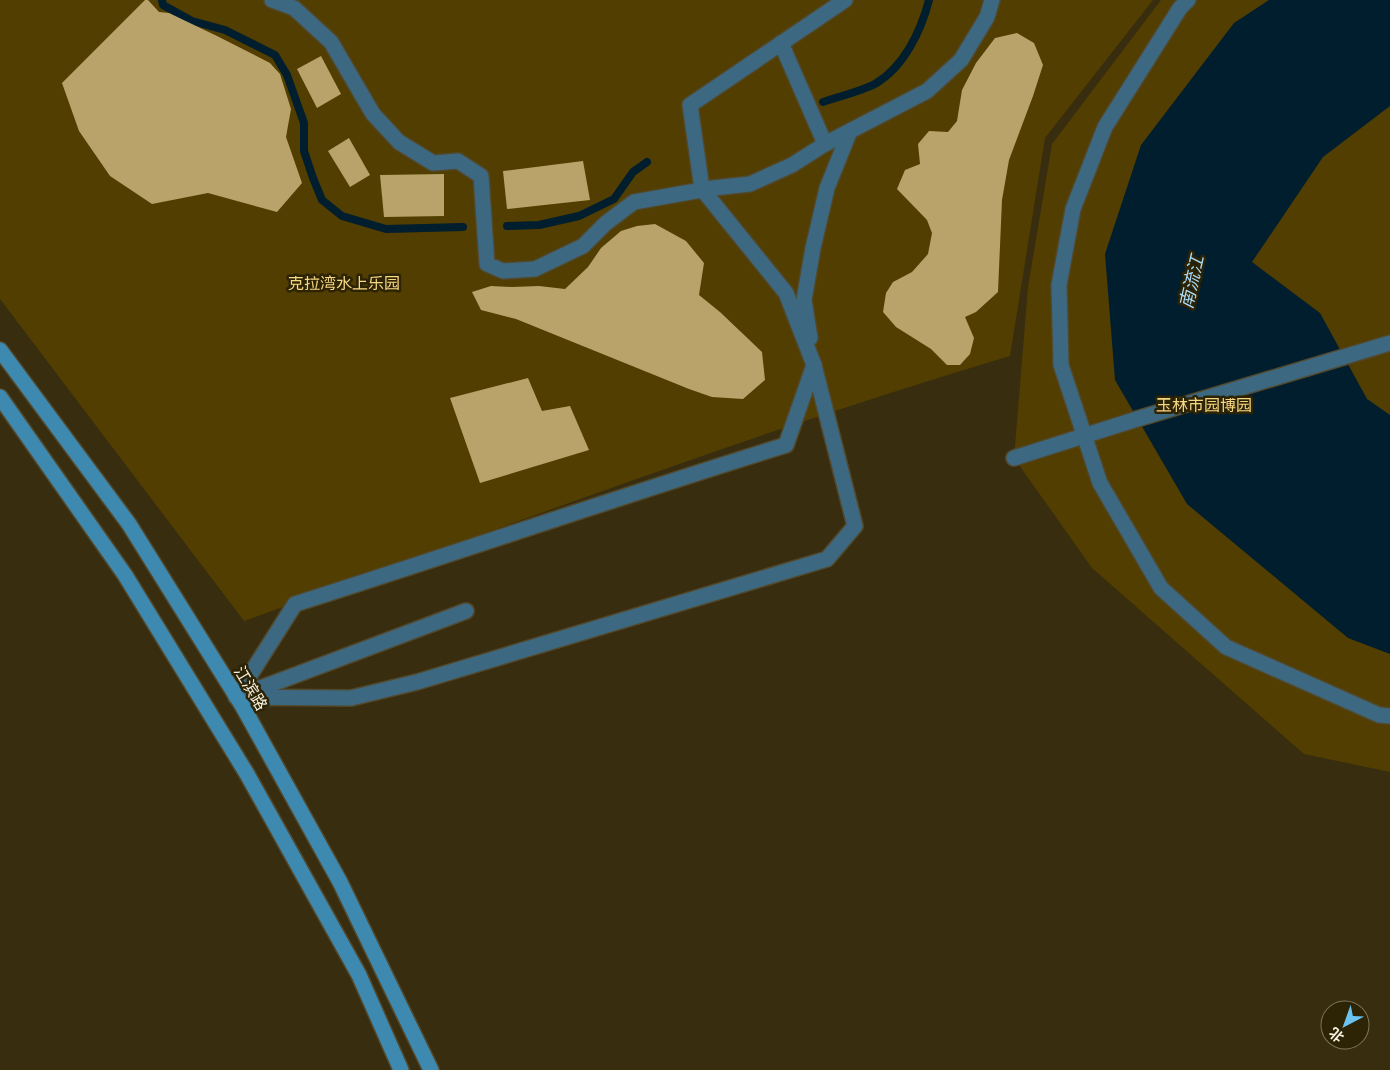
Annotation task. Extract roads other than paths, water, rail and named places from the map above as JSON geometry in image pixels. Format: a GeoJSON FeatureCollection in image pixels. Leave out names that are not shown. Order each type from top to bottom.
{"type":"FeatureCollection","features":[{"type":"Feature","properties":{"kind":"main road","name":"江滨路"},"geometry":{"type":"LineString","coordinates":[[0,350],[129,524],[236,697],[340,882],[431,1070]]}},
{"type":"Feature","properties":{"kind":"main road"},"geometry":{"type":"LineString","coordinates":[[0,397],[125,575],[247,774],[359,975],[401,1070]]}},
{"type":"Feature","properties":{"kind":"street"},"geometry":{"type":"LineString","coordinates":[[272,0],[294,8],[331,42],[373,114],[399,142],[433,163],[458,161],[481,176],[487,264],[503,271],[535,269],[583,246],[606,222],[634,202],[702,189],[750,184],[792,165],[824,144],[927,91],[962,60],[987,17],[992,0]]}},
{"type":"Feature","properties":{"kind":"street"},"geometry":{"type":"LineString","coordinates":[[236,697],[295,604],[413,567],[640,490],[786,445],[814,364],[786,293],[702,189],[690,105],[845,0]]}},
{"type":"Feature","properties":{"kind":"street"},"geometry":{"type":"LineString","coordinates":[[1188,0],[1180,8],[1105,128],[1073,209],[1059,285],[1061,366],[1100,483],[1161,588],[1226,647],[1379,715],[1390,716]]}},
{"type":"Feature","properties":{"kind":"street"},"geometry":{"type":"LineString","coordinates":[[781,43],[824,144]]}},
{"type":"Feature","properties":{"kind":"street"},"geometry":{"type":"LineString","coordinates":[[236,697],[351,698],[417,682],[827,558],[855,526],[814,364],[804,300],[813,248],[827,188],[850,131]]}},
{"type":"Feature","properties":{"kind":"street"},"geometry":{"type":"LineString","coordinates":[[1014,458],[1390,343]]}},
{"type":"Feature","properties":{"kind":"street"},"geometry":{"type":"LineString","coordinates":[[236,697],[466,611]]}},
{"type":"Feature","properties":{"kind":"water","name":"南流江"},"geometry":{"type":"Polygon","coordinates":[[[1269,0],[1390,0],[1390,106],[1323,157],[1252,262],[1320,313],[1367,399],[1390,415],[1390,654],[1348,638],[1187,504],[1115,380],[1105,254],[1141,145],[1234,23],[1269,0]]]}},
{"type":"Feature","properties":{"kind":"waterway"},"geometry":{"type":"LineString","coordinates":[[162,0],[163,5],[192,21],[225,30],[275,55],[287,75],[304,123],[304,151],[322,200],[342,216],[386,229],[463,227]]}},
{"type":"Feature","properties":{"kind":"waterway"},"geometry":{"type":"LineString","coordinates":[[823,102],[875,84],[895,68],[916,36],[929,0]]}},
{"type":"Feature","properties":{"kind":"waterway"},"geometry":{"type":"LineString","coordinates":[[507,226],[539,225],[579,216],[614,199],[633,172],[647,162]]}},
{"type":"Feature","properties":{"kind":"park label","name":"克拉湾水上乐园"},"geometry":{"type":"Point","coordinates":[344,283]}},
{"type":"Feature","properties":{"kind":"park label","name":"玉林市园博园"},"geometry":{"type":"Point","coordinates":[1204,405]}}]}
